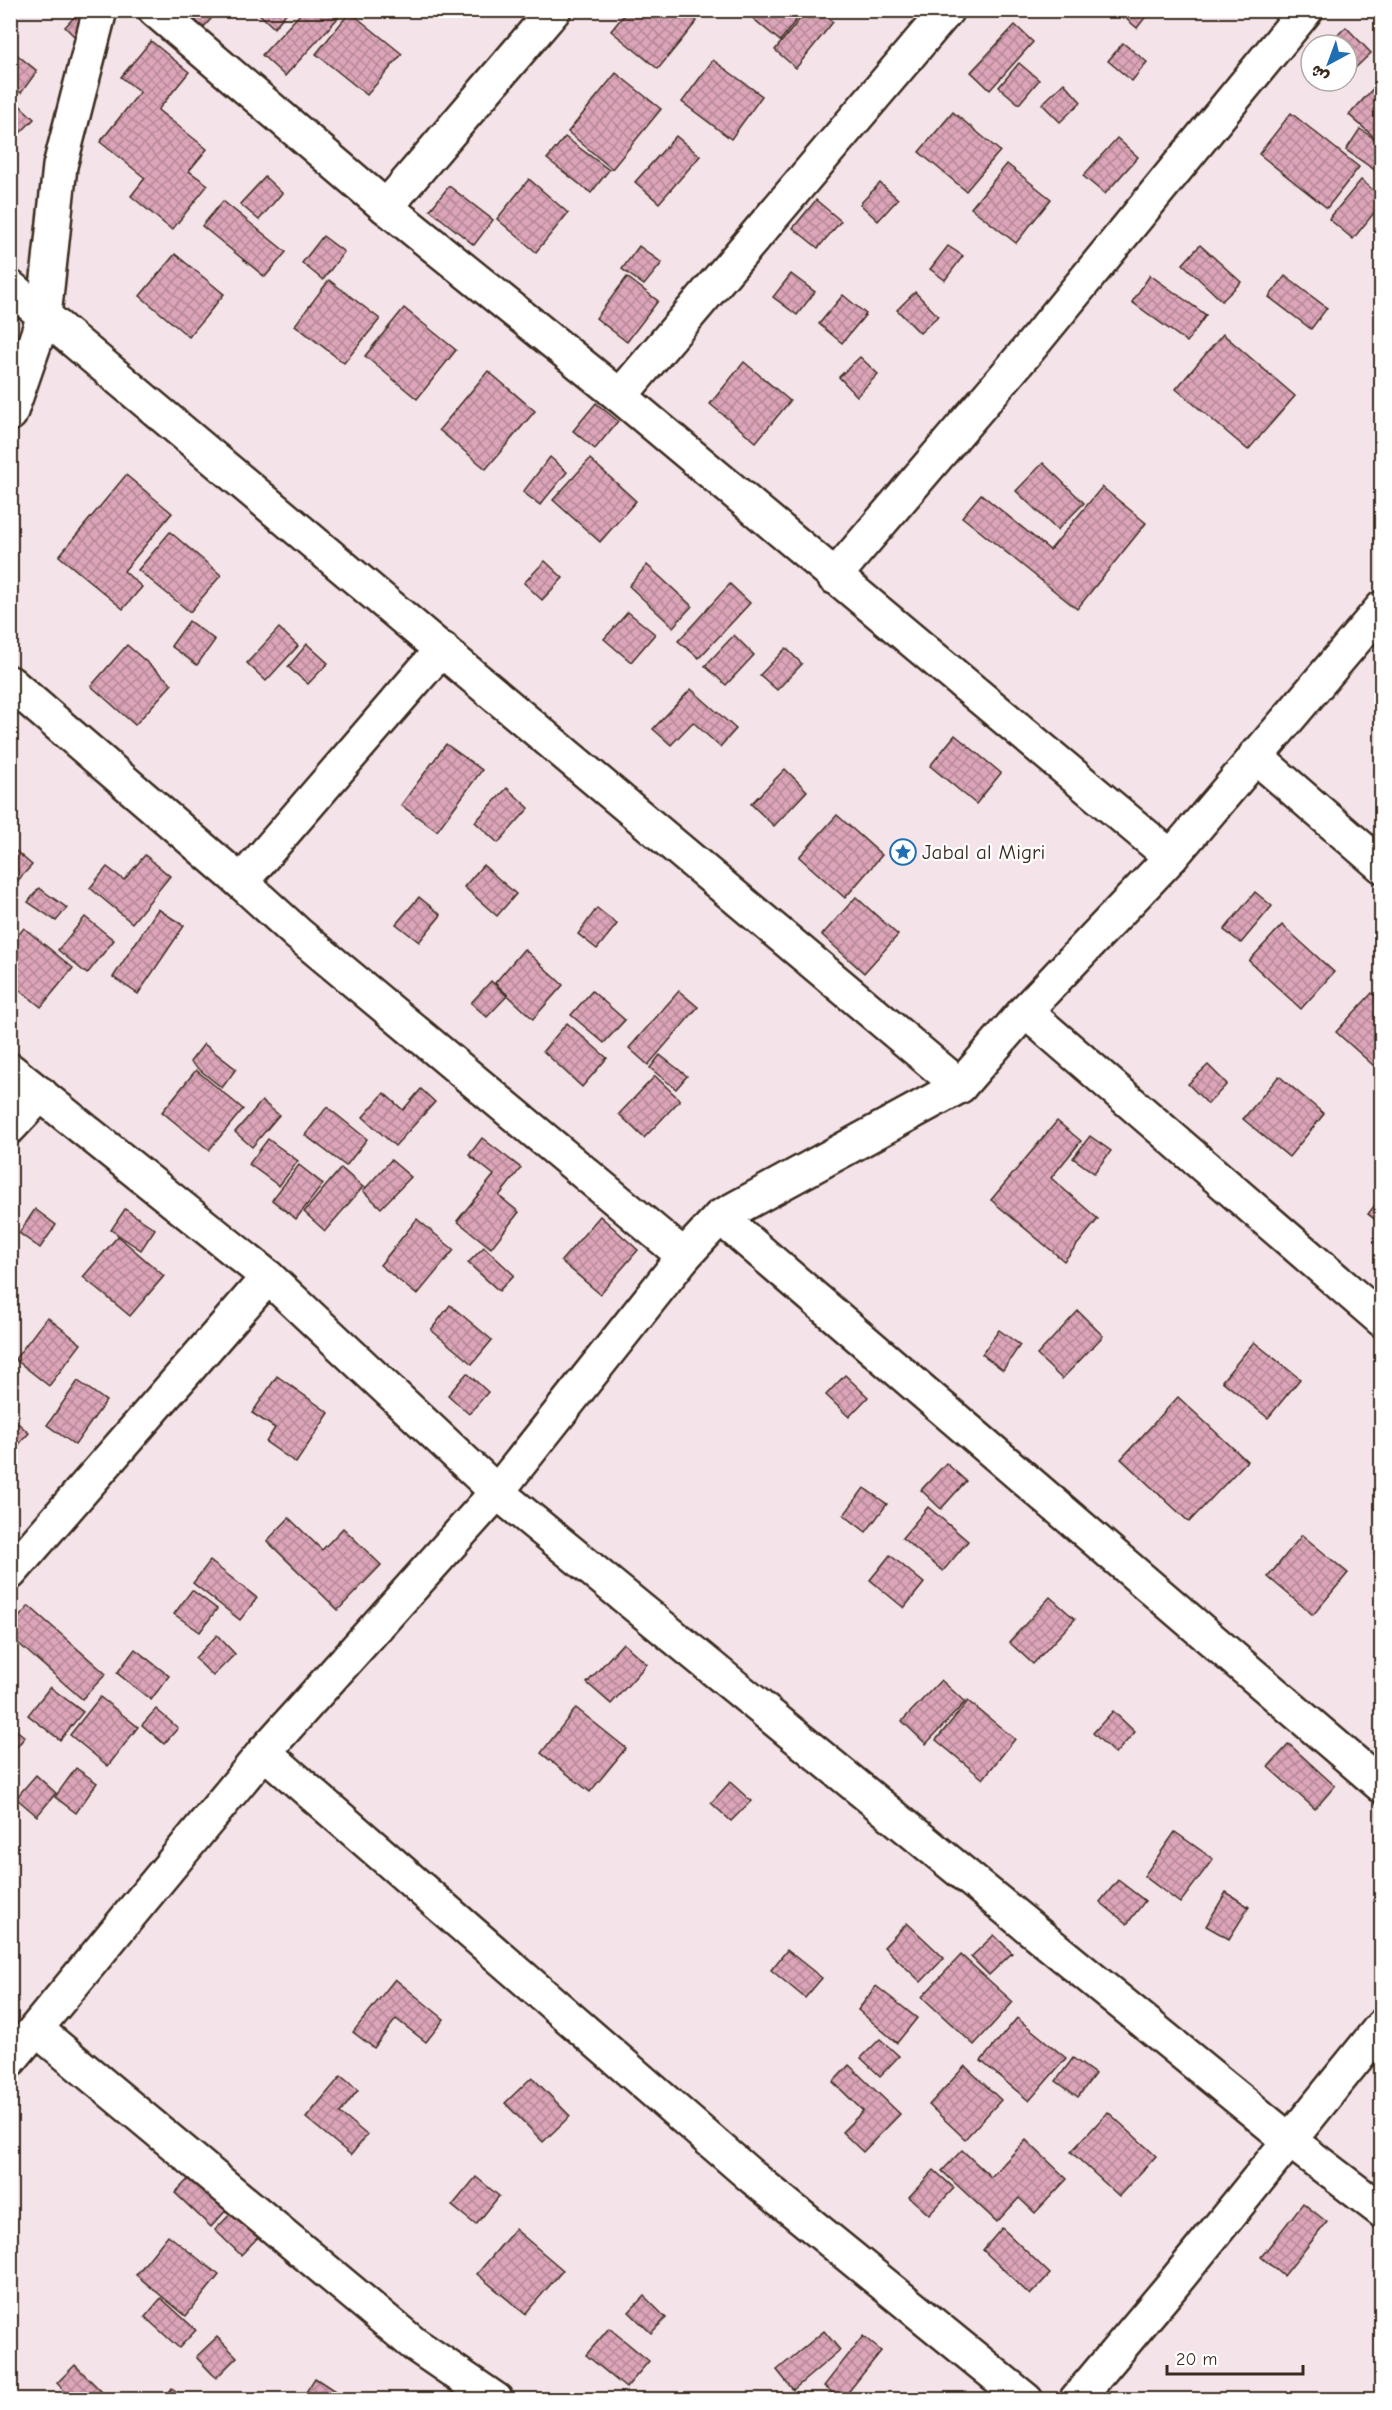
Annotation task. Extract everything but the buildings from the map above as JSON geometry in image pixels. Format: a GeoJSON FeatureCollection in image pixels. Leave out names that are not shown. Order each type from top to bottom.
{"type":"FeatureCollection","features":[{"type":"Feature","properties":{"kind":"street"},"geometry":{"type":"LineString","coordinates":[[10,414],[44,316],[60,166],[100,10]]}},
{"type":"Feature","properties":{"kind":"street"},"geometry":{"type":"LineString","coordinates":[[155,10],[386,207],[620,396],[834,578],[1171,857]]}},
{"type":"Feature","properties":{"kind":"street"},"geometry":{"type":"LineString","coordinates":[[386,207],[554,10]]}},
{"type":"Feature","properties":{"kind":"street"},"geometry":{"type":"LineString","coordinates":[[620,396],[947,10]]}},
{"type":"Feature","properties":{"kind":"street"},"geometry":{"type":"LineString","coordinates":[[834,578],[1027,351],[1306,10]]}},
{"type":"Feature","properties":{"kind":"street"},"geometry":{"type":"LineString","coordinates":[[10,287],[960,1086]]}},
{"type":"Feature","properties":{"kind":"street"},"geometry":{"type":"LineString","coordinates":[[10,2060],[264,1752],[497,1492],[684,1256],[720,1217],[960,1086],[1025,1011],[1171,857],[1382,608]]}},
{"type":"Feature","properties":{"kind":"street"},"geometry":{"type":"LineString","coordinates":[[241,882],[442,649]]}},
{"type":"Feature","properties":{"kind":"street"},"geometry":{"type":"LineString","coordinates":[[10,683],[298,934],[684,1256]]}},
{"type":"Feature","properties":{"kind":"street"},"geometry":{"type":"LineString","coordinates":[[1255,756],[1382,866]]}},
{"type":"Feature","properties":{"kind":"street"},"geometry":{"type":"LineString","coordinates":[[1025,1011],[1382,1320]]}},
{"type":"Feature","properties":{"kind":"street"},"geometry":{"type":"LineString","coordinates":[[10,1070],[268,1277],[497,1492],[1289,2140],[1382,2211]]}},
{"type":"Feature","properties":{"kind":"street"},"geometry":{"type":"LineString","coordinates":[[10,1127],[41,1094]]}},
{"type":"Feature","properties":{"kind":"street"},"geometry":{"type":"LineString","coordinates":[[720,1217],[1382,1786]]}},
{"type":"Feature","properties":{"kind":"street"},"geometry":{"type":"LineString","coordinates":[[10,1573],[268,1277]]}},
{"type":"Feature","properties":{"kind":"street"},"geometry":{"type":"LineString","coordinates":[[264,1752],[750,2176],[1026,2400]]}},
{"type":"Feature","properties":{"kind":"street"},"geometry":{"type":"LineString","coordinates":[[1076,2400],[1170,2288],[1382,2026]]}},
{"type":"Feature","properties":{"kind":"street"},"geometry":{"type":"LineString","coordinates":[[36,2029],[414,2344],[496,2400]]}},
{"type":"Feature","properties":{"kind":"place","name":"Jabal al Migri"},"geometry":{"type":"Point","coordinates":[903,852]}}]}
